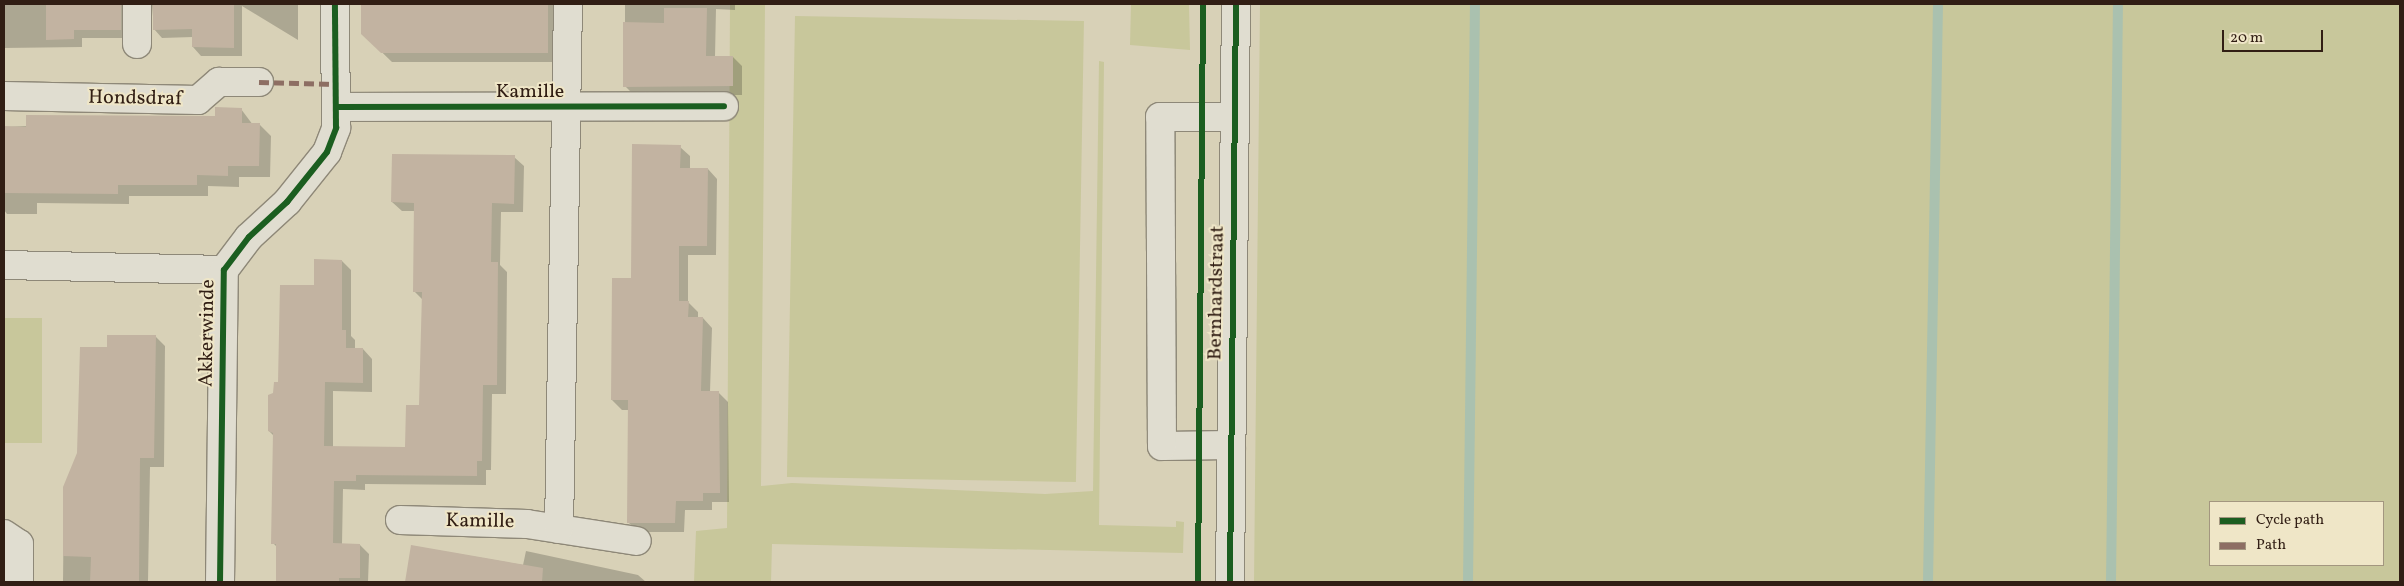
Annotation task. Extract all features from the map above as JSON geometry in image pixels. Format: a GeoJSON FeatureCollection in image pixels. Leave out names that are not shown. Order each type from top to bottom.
{"type":"FeatureCollection","features":[{"type":"Feature","properties":{"kind":"street"},"geometry":{"type":"LineString","coordinates":[[137,4],[137,44]]}},
{"type":"Feature","properties":{"kind":"street","name":"Akkerwinde"},"geometry":{"type":"LineString","coordinates":[[220,582],[224,270],[249,237],[287,202],[323,158],[336,128],[335,4]]}},
{"type":"Feature","properties":{"kind":"street"},"geometry":{"type":"LineString","coordinates":[[567,108],[568,4]]}},
{"type":"Feature","properties":{"kind":"street","name":"Bernhardstraat"},"geometry":{"type":"LineString","coordinates":[[1230,582],[1236,4]]}},
{"type":"Feature","properties":{"kind":"street","name":"Hondsdraf"},"geometry":{"type":"LineString","coordinates":[[4,96],[198,100],[219,82],[259,82]]}},
{"type":"Feature","properties":{"kind":"street","name":"Kamille"},"geometry":{"type":"LineString","coordinates":[[336,107],[567,108],[724,106]]}},
{"type":"Feature","properties":{"kind":"street","name":"Kamille"},"geometry":{"type":"LineString","coordinates":[[559,529],[567,108]]}},
{"type":"Feature","properties":{"kind":"street"},"geometry":{"type":"LineString","coordinates":[[1231,445],[1162,446],[1160,117],[1235,117]]}},
{"type":"Feature","properties":{"kind":"street"},"geometry":{"type":"LineString","coordinates":[[4,265],[224,270]]}},
{"type":"Feature","properties":{"kind":"street","name":"Kamille"},"geometry":{"type":"LineString","coordinates":[[400,520],[528,524],[637,541]]}},
{"type":"Feature","properties":{"kind":"street"},"geometry":{"type":"LineString","coordinates":[[4,534],[18,544],[19,582]]}},
{"type":"Feature","properties":{"kind":"green space"},"geometry":{"type":"Polygon","coordinates":[[[730,4],[765,4],[761,486],[792,483],[1045,494],[1093,491],[1099,61],[1104,62],[1099,525],[1176,527],[1176,521],[1184,522],[1183,553],[772,544],[771,582],[694,582],[696,531],[727,528],[730,4]]]}},
{"type":"Feature","properties":{"kind":"green space"},"geometry":{"type":"Polygon","coordinates":[[[1131,4],[1189,4],[1190,50],[1130,45],[1131,4]]]}},
{"type":"Feature","properties":{"kind":"green space"},"geometry":{"type":"Polygon","coordinates":[[[1260,4],[2400,4],[2400,582],[1254,582],[1260,4]]]}},
{"type":"Feature","properties":{"kind":"green space"},"geometry":{"type":"Polygon","coordinates":[[[795,16],[1084,21],[1076,482],[787,477],[795,16]]]}},
{"type":"Feature","properties":{"kind":"green space"},"geometry":{"type":"Polygon","coordinates":[[[4,318],[42,318],[42,443],[4,443],[4,318]]]}},
{"type":"Feature","properties":{"kind":"building"},"geometry":{"type":"Polygon","coordinates":[[[46,4],[121,4],[121,30],[74,30],[74,39],[46,40],[46,4]]]}},
{"type":"Feature","properties":{"kind":"building"},"geometry":{"type":"Polygon","coordinates":[[[153,4],[234,4],[234,48],[192,47],[192,29],[153,30],[153,4]]]}},
{"type":"Feature","properties":{"kind":"building"},"geometry":{"type":"Polygon","coordinates":[[[361,4],[548,4],[548,53],[381,53],[361,34],[361,4]]]}},
{"type":"Feature","properties":{"kind":"building"},"geometry":{"type":"Polygon","coordinates":[[[664,8],[707,8],[706,56],[733,56],[733,86],[623,87],[623,22],[664,23],[664,8]]]}},
{"type":"Feature","properties":{"kind":"building"},"geometry":{"type":"Polygon","coordinates":[[[215,107],[242,108],[242,123],[260,123],[259,166],[228,166],[228,176],[197,175],[197,185],[118,185],[118,194],[4,193],[4,126],[26,127],[26,115],[215,116],[215,107]]]}},
{"type":"Feature","properties":{"kind":"building"},"geometry":{"type":"Polygon","coordinates":[[[632,144],[681,145],[680,168],[708,168],[707,246],[679,246],[679,301],[689,301],[688,317],[703,317],[701,391],[719,391],[720,493],[703,493],[703,501],[676,501],[675,523],[627,523],[628,400],[611,400],[612,278],[631,278],[632,144]]]}},
{"type":"Feature","properties":{"kind":"building"},"geometry":{"type":"Polygon","coordinates":[[[392,154],[515,155],[514,204],[492,203],[491,262],[498,262],[497,385],[483,385],[482,461],[477,461],[477,476],[356,475],[356,481],[334,481],[333,543],[360,544],[360,578],[339,578],[339,582],[276,582],[276,544],[271,544],[273,433],[268,431],[268,395],[273,393],[274,382],[278,382],[280,285],[314,285],[314,259],[342,260],[342,330],[346,330],[346,348],[363,348],[363,383],[325,382],[324,446],[405,447],[406,405],[419,405],[422,292],[413,292],[414,203],[391,202],[392,154]]]}},
{"type":"Feature","properties":{"kind":"building"},"geometry":{"type":"Polygon","coordinates":[[[107,335],[156,335],[154,458],[140,458],[139,582],[90,582],[91,557],[63,556],[63,487],[77,453],[80,347],[107,347],[107,335]]]}},
{"type":"Feature","properties":{"kind":"building"},"geometry":{"type":"Polygon","coordinates":[[[411,545],[543,568],[542,582],[405,582],[411,545]]]}},
{"type":"Feature","properties":{"kind":"waterway"},"geometry":{"type":"LineString","coordinates":[[1468,582],[1475,4]]}},
{"type":"Feature","properties":{"kind":"waterway"},"geometry":{"type":"LineString","coordinates":[[1928,582],[1938,4]]}},
{"type":"Feature","properties":{"kind":"waterway"},"geometry":{"type":"LineString","coordinates":[[2111,582],[2118,4]]}},
{"type":"Feature","properties":{"kind":"marked path"},"geometry":{"type":"LineString","coordinates":[[259,82],[335,84]]}},
{"type":"Feature","properties":{"kind":"cycle path"},"geometry":{"type":"LineString","coordinates":[[220,582],[224,270],[249,237],[287,202],[327,152],[336,128],[335,4]]}},
{"type":"Feature","properties":{"kind":"cycle path"},"geometry":{"type":"LineString","coordinates":[[1198,582],[1203,4]]}},
{"type":"Feature","properties":{"kind":"cycle path"},"geometry":{"type":"LineString","coordinates":[[1230,582],[1236,4]]}},
{"type":"Feature","properties":{"kind":"cycle path"},"geometry":{"type":"LineString","coordinates":[[336,107],[724,106]]}}]}
